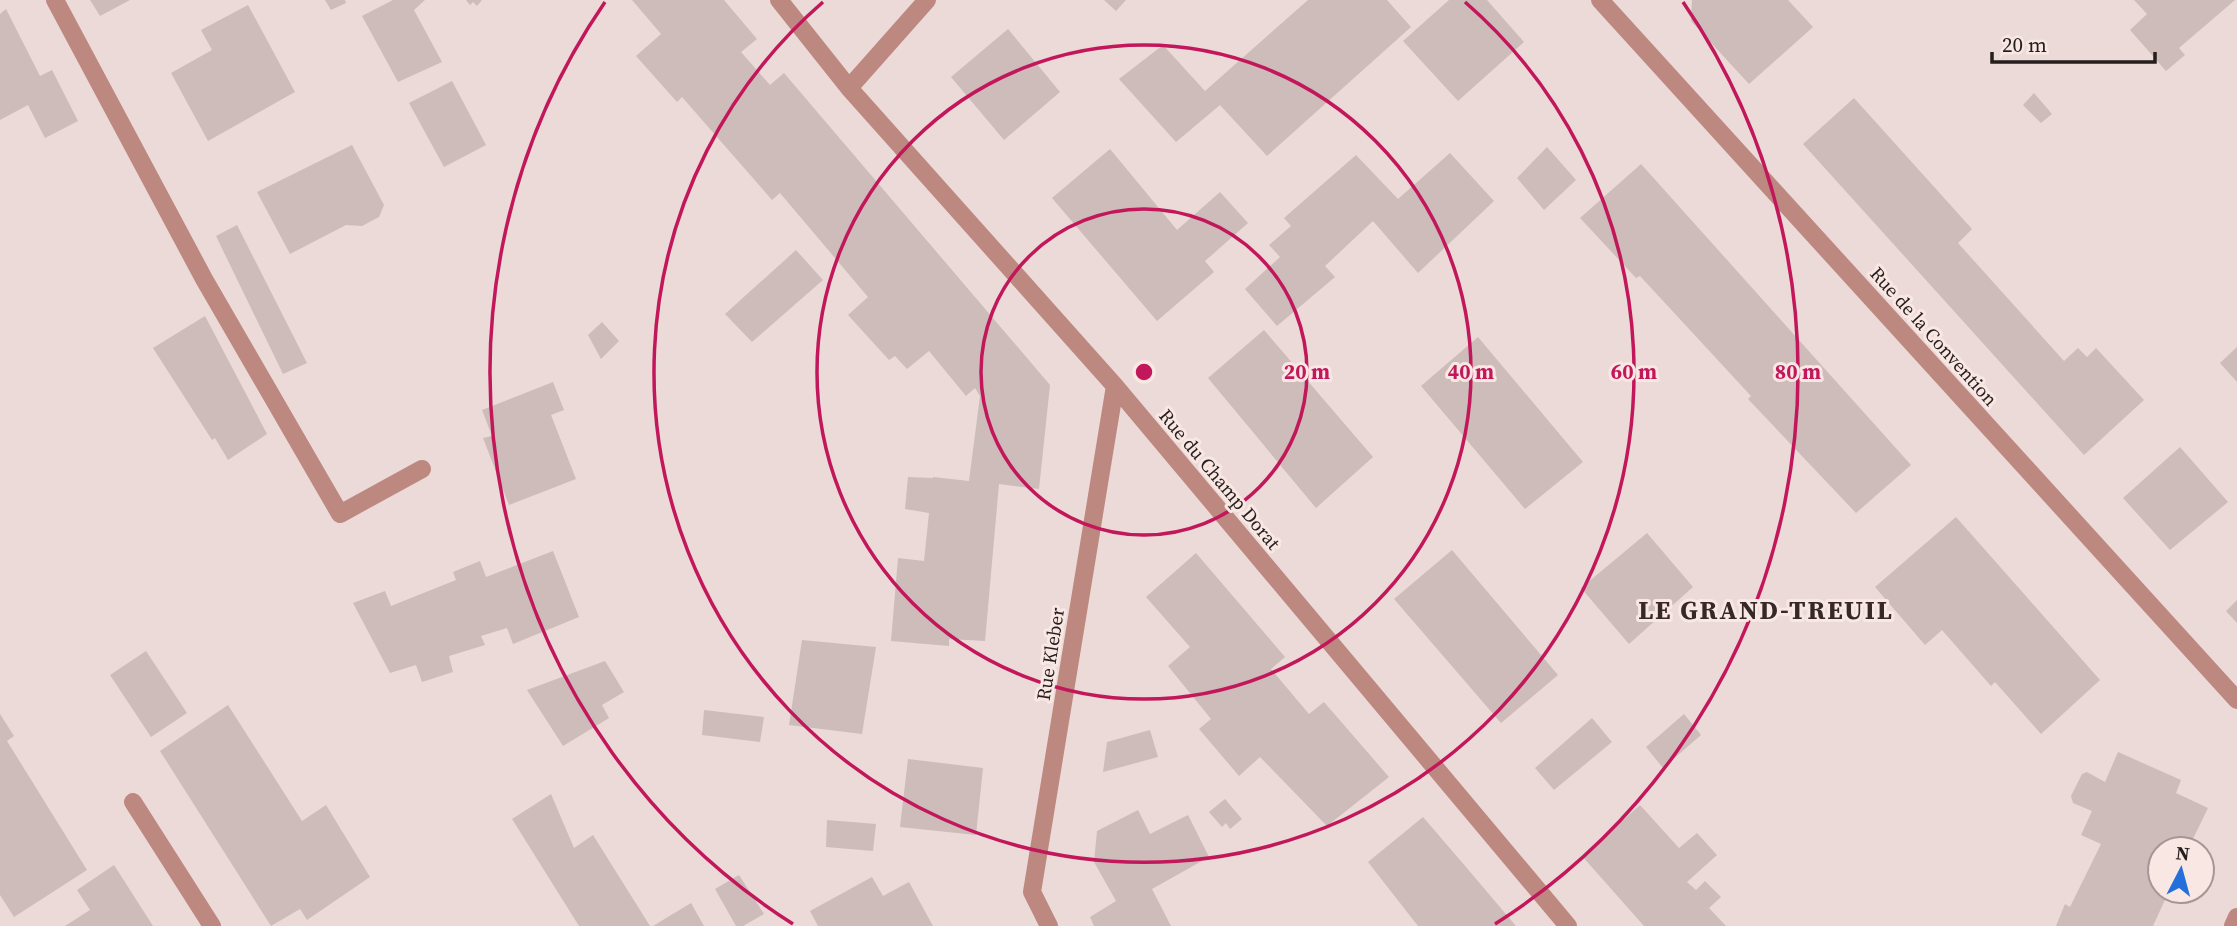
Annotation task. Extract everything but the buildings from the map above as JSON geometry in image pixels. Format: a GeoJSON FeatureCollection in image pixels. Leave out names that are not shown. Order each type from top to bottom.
{"type":"FeatureCollection","features":[{"type":"Feature","properties":{"kind":"street"},"geometry":{"type":"LineString","coordinates":[[55,0],[204,279],[340,514],[422,469]]}},
{"type":"Feature","properties":{"kind":"street","name":"Rue du Champ Dorat"},"geometry":{"type":"LineString","coordinates":[[779,0],[849,88],[1115,386],[1568,926]]}},
{"type":"Feature","properties":{"kind":"street"},"geometry":{"type":"LineString","coordinates":[[849,88],[927,0]]}},
{"type":"Feature","properties":{"kind":"street","name":"Rue de la Convention"},"geometry":{"type":"LineString","coordinates":[[1600,0],[2237,700]]}},
{"type":"Feature","properties":{"kind":"street","name":"Rue Kleber"},"geometry":{"type":"LineString","coordinates":[[1049,926],[1032,892],[1115,386]]}},
{"type":"Feature","properties":{"kind":"street"},"geometry":{"type":"LineString","coordinates":[[132,802],[212,926]]}},
{"type":"Feature","properties":{"kind":"street"},"geometry":{"type":"LineString","coordinates":[[2233,926],[2237,917]]}},
{"type":"Feature","properties":{"kind":"district","name":"LE GRAND-TREUIL"},"geometry":{"type":"Point","coordinates":[1766,610]}}]}
